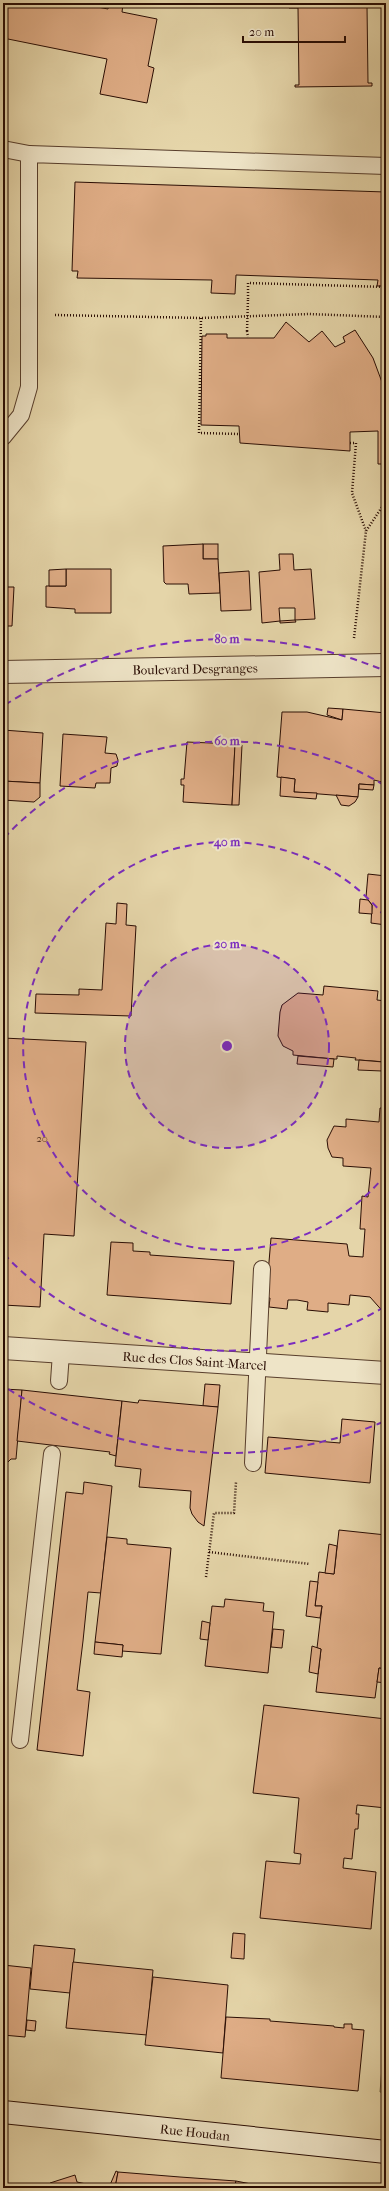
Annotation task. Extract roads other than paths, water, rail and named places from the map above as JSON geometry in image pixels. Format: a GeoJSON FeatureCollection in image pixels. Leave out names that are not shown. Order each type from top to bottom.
{"type":"FeatureCollection","features":[{"type":"Feature","properties":{"kind":"street","name":"Boulevard Desgranges"},"geometry":{"type":"LineString","coordinates":[[3,672],[386,665]]}},
{"type":"Feature","properties":{"kind":"street","name":"Rue des Clos Saint-Marcel"},"geometry":{"type":"LineString","coordinates":[[3,1348],[258,1366],[386,1373]]}},
{"type":"Feature","properties":{"kind":"street","name":"Rue Houdan"},"geometry":{"type":"LineString","coordinates":[[3,2112],[386,2152]]}},
{"type":"Feature","properties":{"kind":"lane"},"geometry":{"type":"LineString","coordinates":[[3,149],[29,154],[386,166]]}},
{"type":"Feature","properties":{"kind":"lane"},"geometry":{"type":"LineString","coordinates":[[3,437],[21,415],[29,387],[29,154]]}},
{"type":"Feature","properties":{"kind":"lane"},"geometry":{"type":"LineString","coordinates":[[253,1464],[262,1269]]}},
{"type":"Feature","properties":{"kind":"lane"},"geometry":{"type":"LineString","coordinates":[[59,1381],[61,1352]]}},
{"type":"Feature","properties":{"kind":"lane"},"geometry":{"type":"LineString","coordinates":[[20,1740],[52,1454]]}}]}
